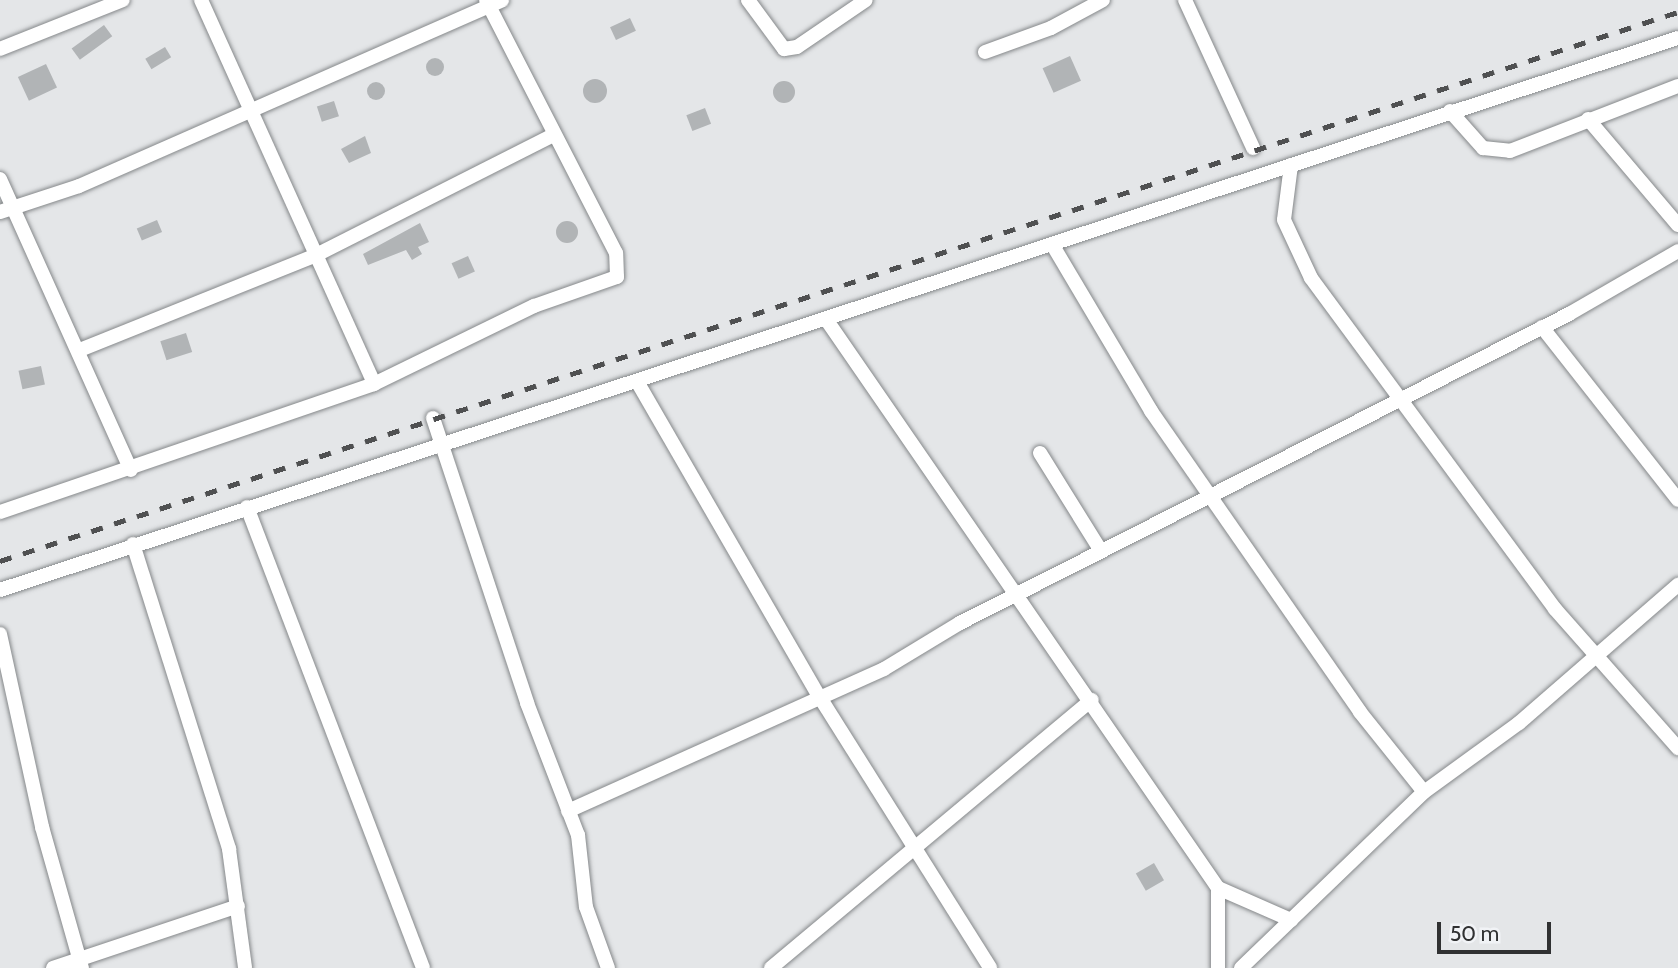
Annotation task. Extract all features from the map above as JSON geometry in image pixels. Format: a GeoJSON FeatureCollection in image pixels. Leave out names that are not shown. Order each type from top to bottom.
{"type":"FeatureCollection","features":[{"type":"Feature","properties":{"kind":"street"},"geometry":{"type":"LineString","coordinates":[[0,49],[123,0]]}},
{"type":"Feature","properties":{"kind":"street"},"geometry":{"type":"LineString","coordinates":[[201,0],[252,105],[374,384]]}},
{"type":"Feature","properties":{"kind":"street"},"geometry":{"type":"LineString","coordinates":[[748,0],[784,49],[797,47],[866,0]]}},
{"type":"Feature","properties":{"kind":"street"},"geometry":{"type":"LineString","coordinates":[[985,51],[1051,29],[1103,0]]}},
{"type":"Feature","properties":{"kind":"street"},"geometry":{"type":"LineString","coordinates":[[1185,0],[1253,148]]}},
{"type":"Feature","properties":{"kind":"street"},"geometry":{"type":"LineString","coordinates":[[0,512],[131,470],[374,384],[534,306],[617,277],[616,253],[552,136],[492,2],[252,105],[79,186],[7,210]]}},
{"type":"Feature","properties":{"kind":"street"},"geometry":{"type":"LineString","coordinates":[[0,590],[442,443],[828,322],[1450,111],[1678,38]]}},
{"type":"Feature","properties":{"kind":"street"},"geometry":{"type":"LineString","coordinates":[[1450,111],[1473,140],[1495,152],[1678,86]]}},
{"type":"Feature","properties":{"kind":"street"},"geometry":{"type":"LineString","coordinates":[[1588,119],[1678,225]]}},
{"type":"Feature","properties":{"kind":"street"},"geometry":{"type":"LineString","coordinates":[[79,350],[316,255],[552,136]]}},
{"type":"Feature","properties":{"kind":"street"},"geometry":{"type":"LineString","coordinates":[[1291,165],[1284,220],[1289,240],[1396,397],[1598,658],[1678,747]]}},
{"type":"Feature","properties":{"kind":"street"},"geometry":{"type":"LineString","coordinates":[[0,179],[7,210],[79,350],[131,470]]}},
{"type":"Feature","properties":{"kind":"street"},"geometry":{"type":"LineString","coordinates":[[1052,244],[1125,372],[1360,712],[1424,792]]}},
{"type":"Feature","properties":{"kind":"street"},"geometry":{"type":"LineString","coordinates":[[568,811],[819,696],[1020,595],[1396,397],[1542,327],[1678,251]]}},
{"type":"Feature","properties":{"kind":"street"},"geometry":{"type":"LineString","coordinates":[[828,322],[1020,595],[1218,888],[1291,920]]}},
{"type":"Feature","properties":{"kind":"street"},"geometry":{"type":"LineString","coordinates":[[1542,327],[1678,500]]}},
{"type":"Feature","properties":{"kind":"street"},"geometry":{"type":"LineString","coordinates":[[638,383],[819,696],[990,968]]}},
{"type":"Feature","properties":{"kind":"street"},"geometry":{"type":"LineString","coordinates":[[433,418],[583,851],[586,907],[608,968]]}},
{"type":"Feature","properties":{"kind":"street"},"geometry":{"type":"LineString","coordinates":[[1040,453],[1101,551]]}},
{"type":"Feature","properties":{"kind":"street"},"geometry":{"type":"LineString","coordinates":[[247,507],[423,968]]}},
{"type":"Feature","properties":{"kind":"street"},"geometry":{"type":"LineString","coordinates":[[133,544],[224,828],[238,906],[245,968]]}},
{"type":"Feature","properties":{"kind":"street"},"geometry":{"type":"LineString","coordinates":[[1241,968],[1424,792],[1598,658],[1678,585]]}},
{"type":"Feature","properties":{"kind":"street"},"geometry":{"type":"LineString","coordinates":[[0,634],[80,963]]}},
{"type":"Feature","properties":{"kind":"street"},"geometry":{"type":"LineString","coordinates":[[771,968],[916,851],[1092,700]]}},
{"type":"Feature","properties":{"kind":"street"},"geometry":{"type":"LineString","coordinates":[[1218,888],[1218,968]]}},
{"type":"Feature","properties":{"kind":"street"},"geometry":{"type":"LineString","coordinates":[[53,968],[80,963],[238,906]]}},
{"type":"Feature","properties":{"kind":"building"},"geometry":{"type":"Polygon","coordinates":[[[630,18],[636,31],[616,40],[610,27],[630,18]]]}},
{"type":"Feature","properties":{"kind":"building"},"geometry":{"type":"Polygon","coordinates":[[[104,25],[112,36],[80,60],[72,49],[104,25]]]}},
{"type":"Feature","properties":{"kind":"building"},"geometry":{"type":"Polygon","coordinates":[[[165,47],[171,57],[151,69],[145,59],[165,47]]]}},
{"type":"Feature","properties":{"kind":"building"},"geometry":{"type":"Polygon","coordinates":[[[1070,56],[1081,81],[1054,93],[1043,68],[1070,56]]]}},
{"type":"Feature","properties":{"kind":"building"},"geometry":{"type":"Polygon","coordinates":[[[435,58],[441,61],[444,67],[441,73],[435,76],[429,73],[426,67],[429,61],[435,58]]]}},
{"type":"Feature","properties":{"kind":"building"},"geometry":{"type":"Polygon","coordinates":[[[46,64],[57,88],[29,101],[18,77],[46,64]]]}},
{"type":"Feature","properties":{"kind":"building"},"geometry":{"type":"Polygon","coordinates":[[[595,79],[603,83],[607,91],[603,99],[595,103],[587,99],[583,91],[587,83],[595,79]]]}},
{"type":"Feature","properties":{"kind":"building"},"geometry":{"type":"Polygon","coordinates":[[[780,81],[788,81],[795,88],[795,96],[788,103],[780,103],[773,96],[773,88],[780,81]]]}},
{"type":"Feature","properties":{"kind":"building"},"geometry":{"type":"Polygon","coordinates":[[[372,82],[380,82],[385,91],[383,98],[372,100],[367,95],[367,87],[372,82]]]}},
{"type":"Feature","properties":{"kind":"building"},"geometry":{"type":"Polygon","coordinates":[[[334,101],[339,116],[322,122],[317,107],[334,101]]]}},
{"type":"Feature","properties":{"kind":"building"},"geometry":{"type":"Polygon","coordinates":[[[705,108],[711,124],[692,131],[686,115],[705,108]]]}},
{"type":"Feature","properties":{"kind":"building"},"geometry":{"type":"Polygon","coordinates":[[[365,136],[371,153],[349,163],[341,149],[365,136]]]}},
{"type":"Feature","properties":{"kind":"building"},"geometry":{"type":"Polygon","coordinates":[[[157,220],[162,232],[142,241],[137,229],[157,220]]]}},
{"type":"Feature","properties":{"kind":"building"},"geometry":{"type":"Polygon","coordinates":[[[567,221],[575,224],[578,232],[575,240],[567,243],[559,240],[556,232],[559,224],[567,221]]]}},
{"type":"Feature","properties":{"kind":"building"},"geometry":{"type":"Polygon","coordinates":[[[420,223],[429,242],[418,247],[422,254],[412,260],[406,250],[368,265],[363,254],[420,223]]]}},
{"type":"Feature","properties":{"kind":"building"},"geometry":{"type":"Polygon","coordinates":[[[468,256],[475,272],[458,279],[452,263],[468,256]]]}},
{"type":"Feature","properties":{"kind":"building"},"geometry":{"type":"Polygon","coordinates":[[[186,333],[192,352],[167,360],[160,341],[186,333]]]}},
{"type":"Feature","properties":{"kind":"building"},"geometry":{"type":"Polygon","coordinates":[[[41,366],[45,385],[22,389],[19,371],[41,366]]]}},
{"type":"Feature","properties":{"kind":"building"},"geometry":{"type":"Polygon","coordinates":[[[1154,863],[1164,880],[1146,891],[1136,874],[1154,863]]]}},
{"type":"Feature","properties":{"kind":"railway"},"geometry":{"type":"LineString","coordinates":[[0,561],[1678,12]]}}]}
